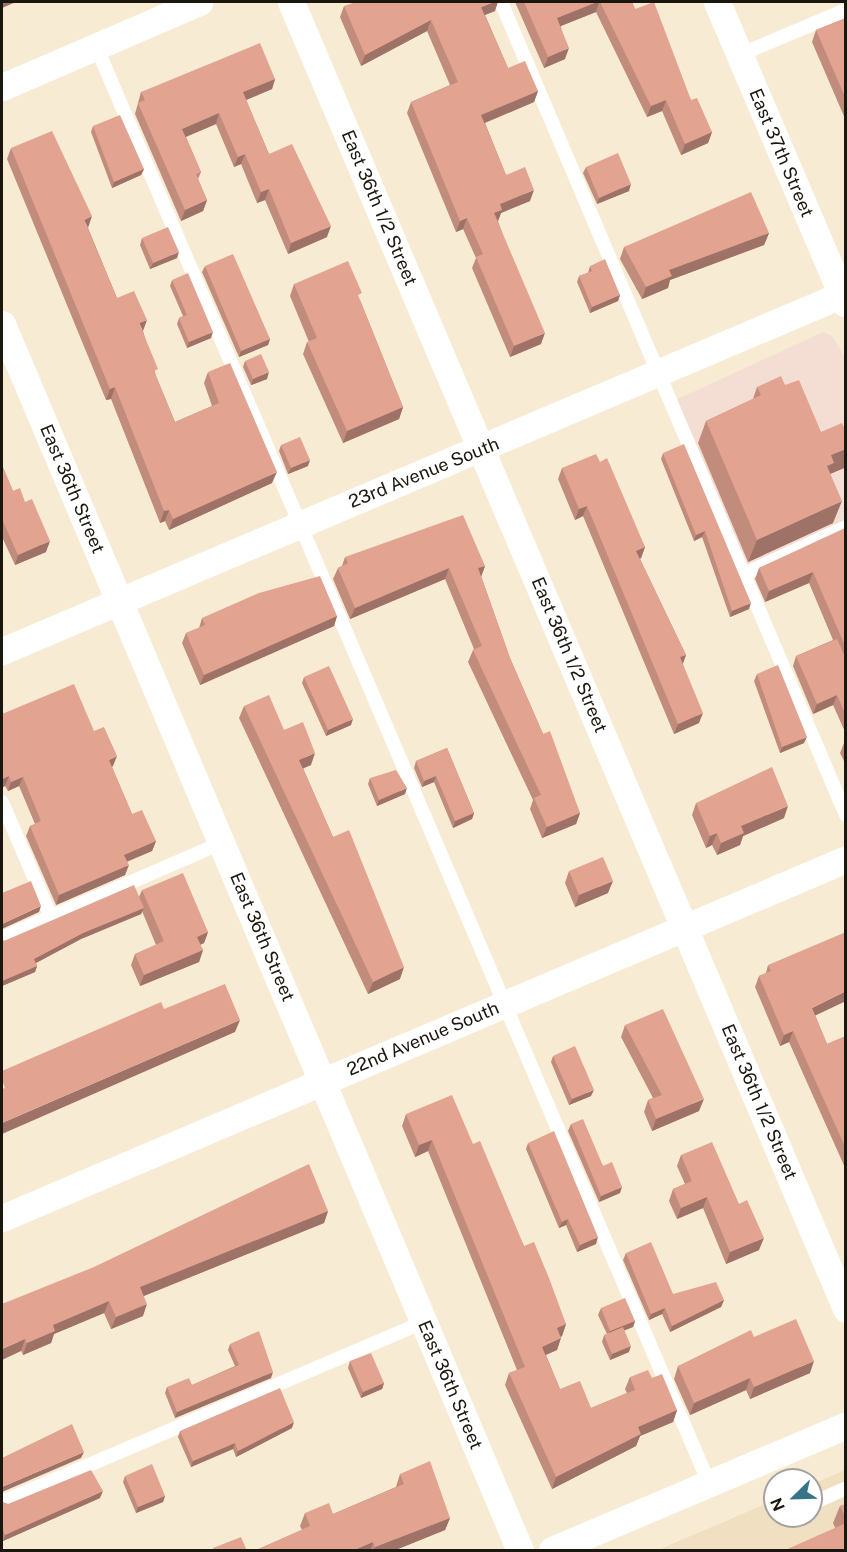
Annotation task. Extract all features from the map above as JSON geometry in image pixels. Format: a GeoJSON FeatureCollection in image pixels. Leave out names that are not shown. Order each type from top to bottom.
{"type":"FeatureCollection","features":[{"type":"Feature","properties":{"kind":"street"},"geometry":{"type":"LineString","coordinates":[[2,87],[199,2]]}},
{"type":"Feature","properties":{"kind":"street","name":"East 36th 1/2 Street"},"geometry":{"type":"LineString","coordinates":[[291,2],[846,1309]]}},
{"type":"Feature","properties":{"kind":"street","name":"East 37th Street"},"geometry":{"type":"LineString","coordinates":[[717,2],[844,297]]}},
{"type":"Feature","properties":{"kind":"street","name":"23rd Avenue South"},"geometry":{"type":"LineString","coordinates":[[2,651],[300,524],[482,450],[658,372],[844,297]]}},
{"type":"Feature","properties":{"kind":"street","name":"East 36th Street"},"geometry":{"type":"LineString","coordinates":[[2,324],[520,1551]]}},
{"type":"Feature","properties":{"kind":"street","name":"22nd Avenue South"},"geometry":{"type":"LineString","coordinates":[[2,1218],[846,859]]}},
{"type":"Feature","properties":{"kind":"street"},"geometry":{"type":"LineString","coordinates":[[552,1551],[708,1481],[846,1425]]}},
{"type":"Feature","properties":{"kind":"lane"},"geometry":{"type":"LineString","coordinates":[[501,2],[846,815]]}},
{"type":"Feature","properties":{"kind":"lane"},"geometry":{"type":"LineString","coordinates":[[739,56],[846,10]]}},
{"type":"Feature","properties":{"kind":"lane"},"geometry":{"type":"LineString","coordinates":[[96,46],[300,524],[501,1005],[708,1481]]}},
{"type":"Feature","properties":{"kind":"lane"},"geometry":{"type":"LineString","coordinates":[[744,574],[846,527]]}},
{"type":"Feature","properties":{"kind":"lane"},"geometry":{"type":"LineString","coordinates":[[2,802],[51,917]]}},
{"type":"Feature","properties":{"kind":"lane"},"geometry":{"type":"LineString","coordinates":[[2,938],[222,843]]}},
{"type":"Feature","properties":{"kind":"lane"},"geometry":{"type":"LineString","coordinates":[[2,1502],[424,1322]]}},
{"type":"Feature","properties":{"kind":"lane"},"geometry":{"type":"LineString","coordinates":[[823,1498],[846,1488]]}},
{"type":"Feature","properties":{"kind":"shaded area"},"geometry":{"type":"Polygon","coordinates":[[[823,332],[832,336],[845,357],[845,535],[743,579],[667,404],[823,332]]]}},
{"type":"Feature","properties":{"kind":"shaded area"},"geometry":{"type":"Polygon","coordinates":[[[845,1470],[845,1550],[658,1550],[763,1505],[763,1528],[823,1528],[823,1480],[845,1470]]]}},
{"type":"Feature","properties":{"kind":"building"},"geometry":{"type":"Polygon","coordinates":[[[356,2],[494,2],[481,7],[508,68],[525,61],[538,91],[481,115],[506,175],[525,167],[534,190],[500,204],[502,210],[494,213],[545,333],[514,346],[476,257],[483,254],[467,218],[460,221],[411,102],[458,82],[431,20],[365,55],[344,6],[356,2]]]}},
{"type":"Feature","properties":{"kind":"building"},"geometry":{"type":"Polygon","coordinates":[[[524,2],[597,2],[557,18],[569,48],[548,57],[524,2]]]}},
{"type":"Feature","properties":{"kind":"building"},"geometry":{"type":"Polygon","coordinates":[[[600,2],[632,2],[635,9],[654,2],[691,100],[697,98],[712,132],[685,144],[666,100],[651,106],[600,2]]]}},
{"type":"Feature","properties":{"kind":"building"},"geometry":{"type":"Polygon","coordinates":[[[846,18],[846,99],[816,30],[846,18]]]}},
{"type":"Feature","properties":{"kind":"building"},"geometry":{"type":"Polygon","coordinates":[[[260,43],[275,79],[243,92],[269,154],[292,144],[331,226],[291,243],[269,189],[261,192],[245,154],[238,157],[219,113],[182,129],[201,172],[196,174],[207,200],[185,210],[138,103],[145,100],[141,92],[260,43]]]}},
{"type":"Feature","properties":{"kind":"building"},"geometry":{"type":"Polygon","coordinates":[[[120,115],[144,169],[114,182],[93,126],[120,115]]]}},
{"type":"Feature","properties":{"kind":"building"},"geometry":{"type":"Polygon","coordinates":[[[52,131],[92,216],[84,220],[117,298],[134,291],[147,320],[139,323],[158,369],[154,371],[175,422],[219,403],[208,372],[230,363],[277,472],[173,519],[169,510],[164,511],[115,387],[110,389],[11,148],[52,131]]]}},
{"type":"Feature","properties":{"kind":"building"},"geometry":{"type":"Polygon","coordinates":[[[618,153],[631,184],[599,198],[586,167],[618,153]]]}},
{"type":"Feature","properties":{"kind":"building"},"geometry":{"type":"Polygon","coordinates":[[[751,192],[769,233],[669,270],[672,276],[646,287],[624,247],[751,192]]]}},
{"type":"Feature","properties":{"kind":"building"},"geometry":{"type":"Polygon","coordinates":[[[168,227],[179,252],[153,263],[142,238],[168,227]]]}},
{"type":"Feature","properties":{"kind":"building"},"geometry":{"type":"Polygon","coordinates":[[[233,254],[270,339],[241,351],[205,266],[233,254]]]}},
{"type":"Feature","properties":{"kind":"building"},"geometry":{"type":"Polygon","coordinates":[[[605,259],[620,295],[592,307],[579,276],[592,271],[590,266],[605,259]]]}},
{"type":"Feature","properties":{"kind":"building"},"geometry":{"type":"Polygon","coordinates":[[[348,261],[362,293],[358,295],[403,407],[347,431],[307,342],[317,338],[294,284],[348,261]]]}},
{"type":"Feature","properties":{"kind":"building"},"geometry":{"type":"Polygon","coordinates":[[[188,273],[213,332],[189,342],[179,318],[187,315],[172,280],[188,273]]]}},
{"type":"Feature","properties":{"kind":"building"},"geometry":{"type":"Polygon","coordinates":[[[261,354],[269,372],[253,379],[245,361],[261,354]]]}},
{"type":"Feature","properties":{"kind":"building"},"geometry":{"type":"Polygon","coordinates":[[[781,376],[785,385],[799,380],[821,432],[842,423],[846,431],[846,449],[831,455],[834,463],[827,466],[842,501],[757,540],[706,421],[761,395],[757,387],[781,376]]]}},
{"type":"Feature","properties":{"kind":"building"},"geometry":{"type":"Polygon","coordinates":[[[300,437],[310,460],[291,468],[281,445],[300,437]]]}},
{"type":"Feature","properties":{"kind":"building"},"geometry":{"type":"Polygon","coordinates":[[[684,444],[751,603],[732,611],[705,531],[696,535],[663,453],[684,444]]]}},
{"type":"Feature","properties":{"kind":"building"},"geometry":{"type":"Polygon","coordinates":[[[596,454],[600,462],[607,458],[645,547],[636,551],[686,655],[680,657],[703,713],[678,724],[587,506],[579,509],[562,468],[596,454]]]}},
{"type":"Feature","properties":{"kind":"building"},"geometry":{"type":"Polygon","coordinates":[[[2,465],[13,491],[20,488],[25,502],[32,499],[50,541],[18,555],[2,519],[2,465]]]}},
{"type":"Feature","properties":{"kind":"building"},"geometry":{"type":"Polygon","coordinates":[[[463,515],[485,566],[478,568],[510,658],[543,734],[550,731],[580,813],[547,827],[534,798],[541,795],[473,650],[482,646],[449,568],[355,608],[338,568],[348,563],[345,557],[463,515]]]}},
{"type":"Feature","properties":{"kind":"building"},"geometry":{"type":"Polygon","coordinates":[[[845,528],[846,648],[813,572],[769,591],[759,568],[845,528]]]}},
{"type":"Feature","properties":{"kind":"building"},"geometry":{"type":"Polygon","coordinates":[[[320,576],[337,616],[204,675],[186,633],[205,625],[202,618],[259,593],[320,576]]]}},
{"type":"Feature","properties":{"kind":"building"},"geometry":{"type":"Polygon","coordinates":[[[837,639],[846,659],[846,716],[837,695],[817,704],[796,656],[837,639]]]}},
{"type":"Feature","properties":{"kind":"building"},"geometry":{"type":"Polygon","coordinates":[[[778,665],[807,737],[782,747],[757,674],[778,665]]]}},
{"type":"Feature","properties":{"kind":"building"},"geometry":{"type":"Polygon","coordinates":[[[329,666],[353,719],[328,730],[304,677],[329,666]]]}},
{"type":"Feature","properties":{"kind":"building"},"geometry":{"type":"Polygon","coordinates":[[[74,684],[94,731],[104,727],[117,756],[109,760],[132,814],[142,810],[156,841],[124,855],[129,865],[59,895],[30,826],[41,821],[23,777],[11,782],[9,776],[2,779],[2,714],[74,684]]]}},
{"type":"Feature","properties":{"kind":"building"},"geometry":{"type":"Polygon","coordinates":[[[269,695],[284,730],[303,722],[315,753],[299,760],[333,837],[349,830],[404,967],[373,982],[244,706],[269,695]]]}},
{"type":"Feature","properties":{"kind":"building"},"geometry":{"type":"Polygon","coordinates":[[[447,748],[474,813],[455,821],[436,776],[424,781],[416,761],[447,748]]]}},
{"type":"Feature","properties":{"kind":"building"},"geometry":{"type":"Polygon","coordinates":[[[772,767],[788,806],[741,826],[744,833],[721,843],[717,833],[710,836],[696,803],[772,767]]]}},
{"type":"Feature","properties":{"kind":"building"},"geometry":{"type":"Polygon","coordinates":[[[396,770],[407,788],[379,800],[370,778],[396,770]]]}},
{"type":"Feature","properties":{"kind":"building"},"geometry":{"type":"Polygon","coordinates":[[[603,857],[613,881],[579,895],[569,871],[603,857]]]}},
{"type":"Feature","properties":{"kind":"building"},"geometry":{"type":"Polygon","coordinates":[[[183,873],[208,932],[197,937],[203,950],[144,975],[135,954],[164,941],[142,890],[183,873]]]}},
{"type":"Feature","properties":{"kind":"building"},"geometry":{"type":"Polygon","coordinates":[[[31,881],[41,906],[2,924],[2,893],[31,881]]]}},
{"type":"Feature","properties":{"kind":"building"},"geometry":{"type":"Polygon","coordinates":[[[134,885],[144,908],[83,933],[34,959],[37,966],[2,981],[2,939],[4,941],[134,885]]]}},
{"type":"Feature","properties":{"kind":"building"},"geometry":{"type":"Polygon","coordinates":[[[846,932],[846,991],[812,1008],[827,1044],[846,1036],[846,1149],[793,1031],[784,1035],[759,976],[771,971],[768,965],[846,932]]]}},
{"type":"Feature","properties":{"kind":"building"},"geometry":{"type":"Polygon","coordinates":[[[225,984],[240,1020],[2,1123],[2,1089],[5,1088],[2,1071],[161,1002],[164,1009],[225,984]]]}},
{"type":"Feature","properties":{"kind":"building"},"geometry":{"type":"Polygon","coordinates":[[[663,1009],[704,1099],[656,1119],[648,1100],[662,1095],[625,1025],[663,1009]]]}},
{"type":"Feature","properties":{"kind":"building"},"geometry":{"type":"Polygon","coordinates":[[[575,1046],[594,1090],[572,1099],[553,1056],[575,1046]]]}},
{"type":"Feature","properties":{"kind":"building"},"geometry":{"type":"Polygon","coordinates":[[[452,1095],[473,1144],[480,1141],[524,1246],[534,1242],[566,1324],[557,1328],[561,1338],[542,1347],[560,1389],[580,1381],[591,1408],[635,1390],[630,1377],[648,1370],[652,1378],[662,1374],[677,1410],[638,1427],[641,1434],[556,1477],[509,1373],[525,1367],[432,1140],[419,1145],[406,1114],[452,1095]]]}},
{"type":"Feature","properties":{"kind":"building"},"geometry":{"type":"Polygon","coordinates":[[[583,1119],[603,1166],[612,1162],[622,1187],[601,1196],[571,1124],[583,1119]]]}},
{"type":"Feature","properties":{"kind":"building"},"geometry":{"type":"Polygon","coordinates":[[[554,1131],[598,1237],[580,1245],[568,1219],[562,1222],[528,1143],[554,1131]]]}},
{"type":"Feature","properties":{"kind":"building"},"geometry":{"type":"Polygon","coordinates":[[[712,1142],[739,1204],[747,1200],[764,1238],[730,1252],[707,1197],[681,1208],[673,1189],[692,1181],[681,1155],[712,1142]]]}},
{"type":"Feature","properties":{"kind":"building"},"geometry":{"type":"Polygon","coordinates":[[[309,1164],[328,1211],[140,1287],[147,1304],[116,1317],[109,1301],[53,1325],[55,1331],[27,1343],[25,1339],[2,1349],[2,1304],[94,1267],[309,1164]]]}},
{"type":"Feature","properties":{"kind":"building"},"geometry":{"type":"Polygon","coordinates":[[[651,1242],[673,1294],[716,1282],[724,1300],[672,1326],[665,1308],[651,1314],[626,1253],[651,1242]]]}},
{"type":"Feature","properties":{"kind":"building"},"geometry":{"type":"Polygon","coordinates":[[[625,1298],[635,1321],[610,1331],[601,1308],[625,1298]]]}},
{"type":"Feature","properties":{"kind":"building"},"geometry":{"type":"Polygon","coordinates":[[[796,1319],[814,1361],[754,1387],[750,1378],[694,1403],[678,1366],[751,1330],[754,1337],[796,1319]]]}},
{"type":"Feature","properties":{"kind":"building"},"geometry":{"type":"Polygon","coordinates":[[[623,1327],[631,1346],[612,1354],[604,1335],[623,1327]]]}},
{"type":"Feature","properties":{"kind":"building"},"geometry":{"type":"Polygon","coordinates":[[[259,1331],[273,1372],[177,1412],[167,1387],[189,1378],[192,1385],[239,1365],[230,1344],[259,1331]]]}},
{"type":"Feature","properties":{"kind":"building"},"geometry":{"type":"Polygon","coordinates":[[[371,1353],[384,1383],[363,1392],[350,1361],[371,1353]]]}},
{"type":"Feature","properties":{"kind":"building"},"geometry":{"type":"Polygon","coordinates":[[[280,1388],[294,1422],[238,1451],[235,1443],[193,1461],[180,1431],[280,1388]]]}},
{"type":"Feature","properties":{"kind":"building"},"geometry":{"type":"Polygon","coordinates":[[[72,1424],[84,1452],[2,1487],[2,1458],[72,1424]]]}},
{"type":"Feature","properties":{"kind":"building"},"geometry":{"type":"Polygon","coordinates":[[[430,1461],[450,1518],[375,1547],[373,1542],[352,1551],[254,1551],[310,1526],[305,1513],[329,1503],[333,1514],[404,1484],[400,1474],[430,1461]]]}},
{"type":"Feature","properties":{"kind":"building"},"geometry":{"type":"Polygon","coordinates":[[[152,1464],[165,1496],[138,1507],[125,1476],[152,1464]]]}},
{"type":"Feature","properties":{"kind":"building"},"geometry":{"type":"Polygon","coordinates":[[[91,1470],[103,1491],[5,1535],[2,1527],[2,1502],[8,1504],[91,1470]]]}},
{"type":"Feature","properties":{"kind":"building"},"geometry":{"type":"Polygon","coordinates":[[[846,1504],[846,1519],[840,1506],[846,1504]]]}},
{"type":"Feature","properties":{"kind":"building"},"geometry":{"type":"Polygon","coordinates":[[[846,1523],[846,1551],[783,1551],[846,1523]]]}},
{"type":"Feature","properties":{"kind":"building"},"geometry":{"type":"Polygon","coordinates":[[[241,1537],[247,1551],[214,1551],[213,1548],[241,1537]]]}}]}
